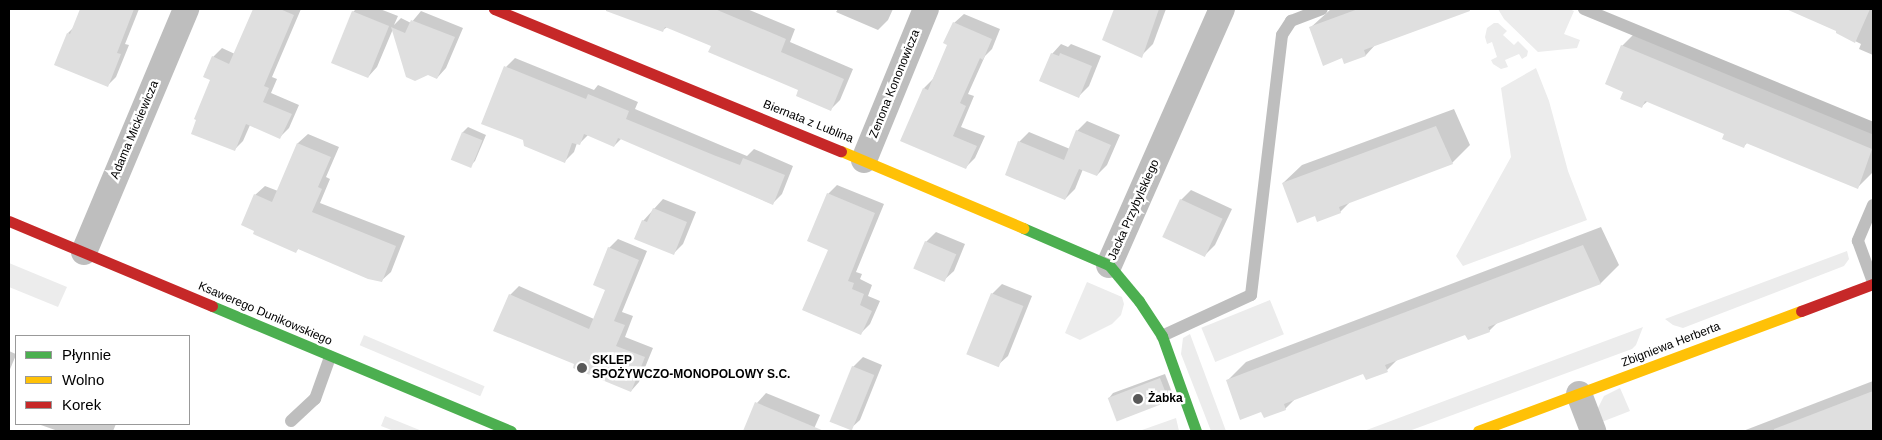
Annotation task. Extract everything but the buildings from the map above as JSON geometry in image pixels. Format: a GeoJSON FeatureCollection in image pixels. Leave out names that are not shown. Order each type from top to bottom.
{"type":"FeatureCollection","features":[{"type":"Feature","properties":{"kind":"street","name":"Adama Mickiewicza"},"geometry":{"type":"LineString","coordinates":[[84,252],[186,9]]}},
{"type":"Feature","properties":{"kind":"street","name":"Biernata z Lublina"},"geometry":{"type":"LineString","coordinates":[[494,9],[864,160],[1110,265]]}},
{"type":"Feature","properties":{"kind":"street","name":"Zenona Kononowicza"},"geometry":{"type":"LineString","coordinates":[[864,160],[926,9]]}},
{"type":"Feature","properties":{"kind":"street","name":"Jacka Przybylskiego"},"geometry":{"type":"LineString","coordinates":[[1196,431],[1162,336],[1139,301],[1110,265],[1222,9]]}},
{"type":"Feature","properties":{"kind":"street","name":"Ksawerego Dunikowskiego"},"geometry":{"type":"LineString","coordinates":[[9,221],[510,431]]}},
{"type":"Feature","properties":{"kind":"street","name":"Zbigniewa Herberta"},"geometry":{"type":"LineString","coordinates":[[1478,431],[1873,283]]}},
{"type":"Feature","properties":{"kind":"street"},"geometry":{"type":"LineString","coordinates":[[1579,394],[1593,431]]}},
{"type":"Feature","properties":{"kind":"lane"},"geometry":{"type":"LineString","coordinates":[[1162,336],[1251,295],[1282,35],[1290,21],[1322,9]]}},
{"type":"Feature","properties":{"kind":"lane"},"geometry":{"type":"LineString","coordinates":[[1584,9],[1873,128]]}},
{"type":"Feature","properties":{"kind":"lane"},"geometry":{"type":"LineString","coordinates":[[1873,204],[1858,241],[1873,283]]}},
{"type":"Feature","properties":{"kind":"lane"},"geometry":{"type":"LineString","coordinates":[[291,421],[315,400],[330,357]]}},
{"type":"Feature","properties":{"kind":"shaded area"},"geometry":{"type":"Polygon","coordinates":[[[1498,9],[1569,9],[1574,11],[1564,34],[1580,40],[1577,48],[1538,52],[1504,19],[1498,9]]]}},
{"type":"Feature","properties":{"kind":"shaded area"},"geometry":{"type":"Polygon","coordinates":[[[1494,23],[1498,23],[1507,31],[1503,35],[1514,45],[1518,41],[1528,51],[1527,56],[1522,59],[1519,54],[1505,60],[1508,67],[1501,69],[1493,64],[1491,60],[1497,57],[1492,42],[1487,44],[1485,37],[1487,28],[1494,23]]]}},
{"type":"Feature","properties":{"kind":"shaded area"},"geometry":{"type":"Polygon","coordinates":[[[1536,68],[1549,101],[1568,171],[1587,220],[1463,266],[1456,256],[1511,157],[1501,88],[1536,68]]]}},
{"type":"Feature","properties":{"kind":"shaded area"},"geometry":{"type":"Polygon","coordinates":[[[1847,251],[1849,259],[1844,266],[1683,328],[1673,325],[1665,319],[1847,251]]]}},
{"type":"Feature","properties":{"kind":"shaded area"},"geometry":{"type":"Polygon","coordinates":[[[9,263],[67,287],[58,307],[9,287],[9,263]]]}},
{"type":"Feature","properties":{"kind":"shaded area"},"geometry":{"type":"Polygon","coordinates":[[[1087,282],[1122,297],[1124,304],[1121,315],[1112,324],[1080,340],[1065,333],[1087,282]]]}},
{"type":"Feature","properties":{"kind":"shaded area"},"geometry":{"type":"Polygon","coordinates":[[[1270,300],[1284,334],[1215,362],[1201,328],[1270,300]]]}},
{"type":"Feature","properties":{"kind":"shaded area"},"geometry":{"type":"Polygon","coordinates":[[[1643,327],[1636,345],[1632,349],[1409,431],[1364,431],[1643,327]]]}},
{"type":"Feature","properties":{"kind":"shaded area"},"geometry":{"type":"Polygon","coordinates":[[[1190,334],[1226,431],[1211,431],[1181,354],[1183,338],[1190,334]]]}},
{"type":"Feature","properties":{"kind":"shaded area"},"geometry":{"type":"Polygon","coordinates":[[[364,335],[485,386],[480,396],[360,345],[364,335]]]}},
{"type":"Feature","properties":{"kind":"shaded area"},"geometry":{"type":"Polygon","coordinates":[[[1620,388],[1630,411],[1599,423],[1598,408],[1604,396],[1620,388]]]}},
{"type":"Feature","properties":{"kind":"shaded area"},"geometry":{"type":"Polygon","coordinates":[[[385,416],[422,431],[394,431],[381,426],[385,416]]]}},
{"type":"Feature","properties":{"kind":"shaded area"},"geometry":{"type":"Polygon","coordinates":[[[1176,418],[1179,431],[1142,430],[1176,418]]]}},
{"type":"Feature","properties":{"kind":"traffic: fast"},"geometry":{"type":"LineString","coordinates":[[1023,228],[1109,265],[1139,301],[1162,336],[1196,431]]}},
{"type":"Feature","properties":{"kind":"traffic: fast"},"geometry":{"type":"LineString","coordinates":[[212,306],[511,431]]}},
{"type":"Feature","properties":{"kind":"traffic: slow"},"geometry":{"type":"LineString","coordinates":[[841,151],[1023,228]]}},
{"type":"Feature","properties":{"kind":"traffic: slow"},"geometry":{"type":"LineString","coordinates":[[1478,431],[1801,311]]}},
{"type":"Feature","properties":{"kind":"traffic: jam"},"geometry":{"type":"LineString","coordinates":[[494,9],[841,151]]}},
{"type":"Feature","properties":{"kind":"traffic: jam"},"geometry":{"type":"LineString","coordinates":[[9,221],[212,306]]}},
{"type":"Feature","properties":{"kind":"traffic: jam"},"geometry":{"type":"LineString","coordinates":[[1801,311],[1873,284]]}},
{"type":"Feature","properties":{"kind":"place","name":"SKLEP SPOŻYWCZO-MONOPOLOWY S.C."},"geometry":{"type":"Point","coordinates":[582,368]}},
{"type":"Feature","properties":{"kind":"place","name":"Żabka"},"geometry":{"type":"Point","coordinates":[1138,399]}}]}
